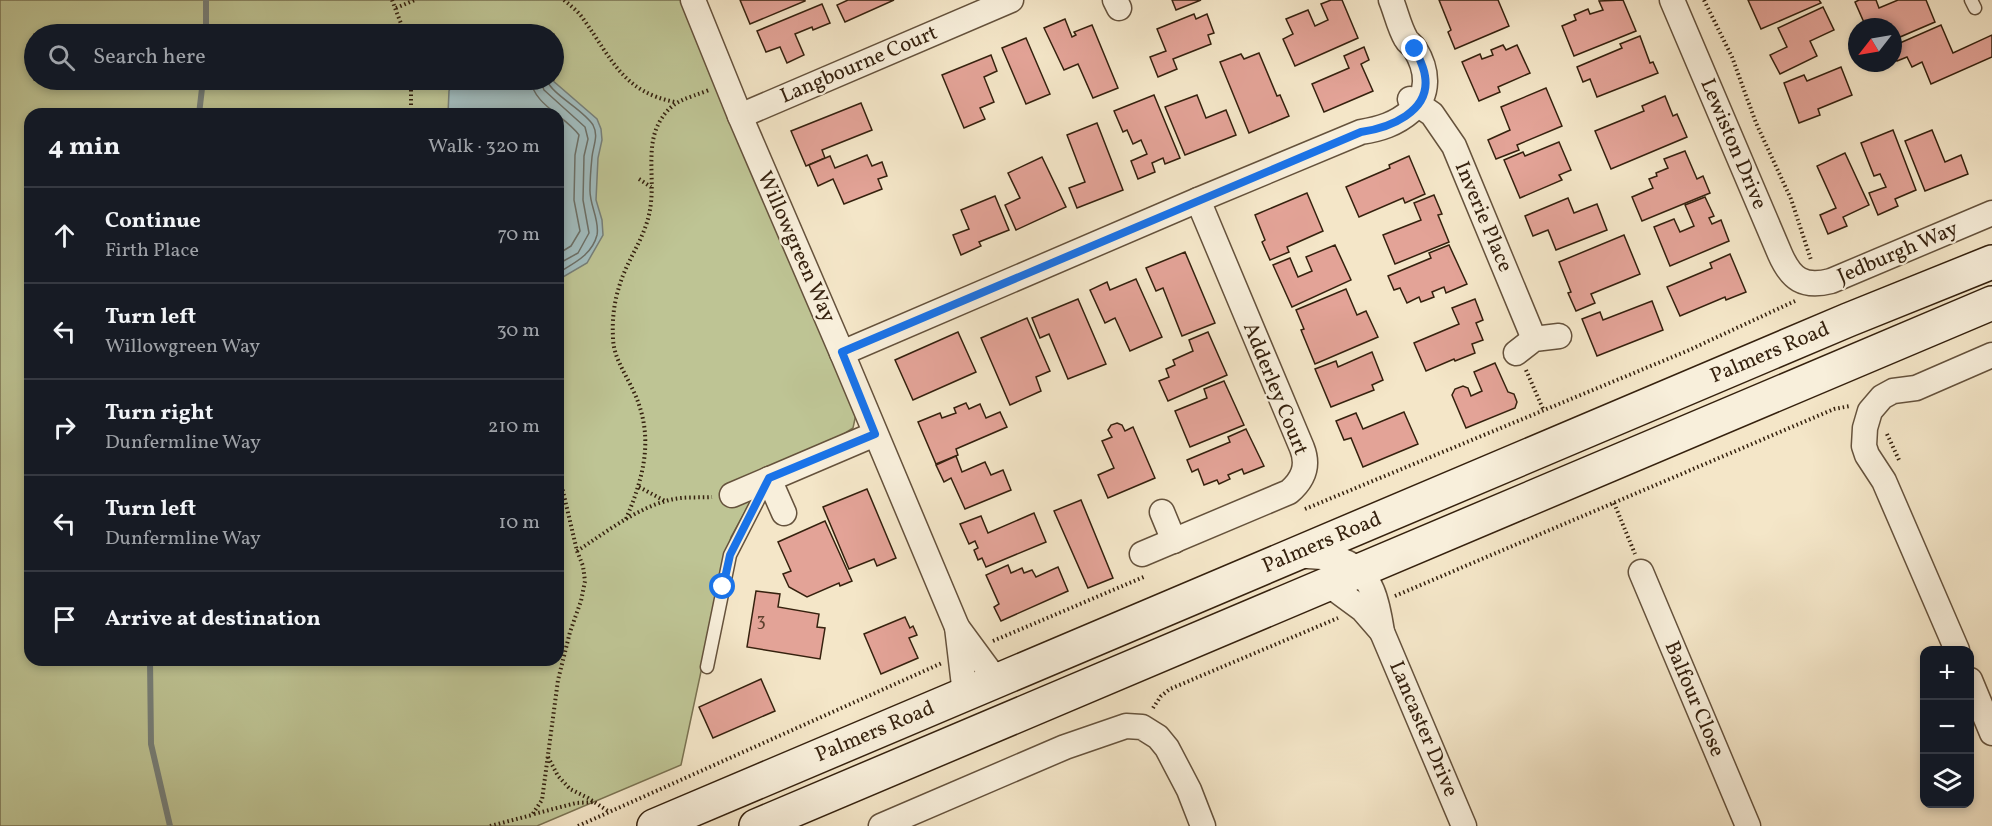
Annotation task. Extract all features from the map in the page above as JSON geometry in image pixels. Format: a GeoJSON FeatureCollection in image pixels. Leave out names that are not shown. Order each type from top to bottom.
{"type":"FeatureCollection","features":[{"type":"Feature","properties":{"kind":"main road","name":"Palmers Road"},"geometry":{"type":"LineString","coordinates":[[654,826],[1848,320],[1992,262]]}},
{"type":"Feature","properties":{"kind":"main road","name":"Palmers Road"},"geometry":{"type":"LineString","coordinates":[[756,826],[1992,303]]}},
{"type":"Feature","properties":{"kind":"street","name":"Willowgreen Way"},"geometry":{"type":"LineString","coordinates":[[693,0],[957,627],[996,680]]}},
{"type":"Feature","properties":{"kind":"street","name":"Langbourne Court"},"geometry":{"type":"LineString","coordinates":[[740,116],[1011,0]]}},
{"type":"Feature","properties":{"kind":"street"},"geometry":{"type":"LineString","coordinates":[[842,352],[1361,132],[1376,130],[1394,123],[1414,102],[1414,79],[1406,51],[1406,39],[1391,0]]}},
{"type":"Feature","properties":{"kind":"street","name":"Lewiston Drive"},"geometry":{"type":"LineString","coordinates":[[1672,0],[1782,260],[1789,271],[1808,283]]}},
{"type":"Feature","properties":{"kind":"street","name":"Inverie Place"},"geometry":{"type":"LineString","coordinates":[[1414,102],[1432,114],[1454,146],[1524,352]]}},
{"type":"Feature","properties":{"kind":"street","name":"Adderley Court"},"geometry":{"type":"LineString","coordinates":[[1142,554],[1289,492],[1301,480],[1306,464],[1302,448],[1198,200]]}},
{"type":"Feature","properties":{"kind":"street","name":"Jedburgh Way"},"geometry":{"type":"LineString","coordinates":[[1808,283],[1831,281],[1992,213]]}},
{"type":"Feature","properties":{"kind":"street"},"geometry":{"type":"LineString","coordinates":[[1524,352],[1559,336]]}},
{"type":"Feature","properties":{"kind":"street"},"geometry":{"type":"LineString","coordinates":[[1955,646],[1884,481],[1882,458],[1876,439],[1878,419],[1916,388],[1992,355]]}},
{"type":"Feature","properties":{"kind":"street"},"geometry":{"type":"LineString","coordinates":[[732,495],[875,434]]}},
{"type":"Feature","properties":{"kind":"street"},"geometry":{"type":"LineString","coordinates":[[769,478],[784,513]]}},
{"type":"Feature","properties":{"kind":"street"},"geometry":{"type":"LineString","coordinates":[[1162,512],[1174,541]]}},
{"type":"Feature","properties":{"kind":"street"},"geometry":{"type":"LineString","coordinates":[[1293,555],[1341,561],[1343,577],[1370,606]]}},
{"type":"Feature","properties":{"kind":"street","name":"Balfour Close"},"geometry":{"type":"LineString","coordinates":[[1641,572],[1748,826]]}},
{"type":"Feature","properties":{"kind":"street","name":"Lancaster Drive"},"geometry":{"type":"LineString","coordinates":[[1343,577],[1374,592],[1370,606],[1464,826]]}},
{"type":"Feature","properties":{"kind":"street","name":"Willowgreen Way"},"geometry":{"type":"LineString","coordinates":[[957,627],[965,694]]}},
{"type":"Feature","properties":{"kind":"street"},"geometry":{"type":"LineString","coordinates":[[1974,690],[1992,733]]}},
{"type":"Feature","properties":{"kind":"street"},"geometry":{"type":"LineString","coordinates":[[1065,747],[1106,718],[1130,711],[1148,715],[1170,730],[1203,826]]}},
{"type":"Feature","properties":{"kind":"street"},"geometry":{"type":"LineString","coordinates":[[881,826],[912,820],[1065,747],[1126,726],[1142,727],[1158,737],[1167,748],[1189,790]]}},
{"type":"Feature","properties":{"kind":"lane"},"geometry":{"type":"LineString","coordinates":[[707,667],[730,555],[769,478]]}},
{"type":"Feature","properties":{"kind":"path"},"geometry":{"type":"LineString","coordinates":[[392,0],[402,24]]}},
{"type":"Feature","properties":{"kind":"path"},"geometry":{"type":"LineString","coordinates":[[396,8],[415,0]]}},
{"type":"Feature","properties":{"kind":"path"},"geometry":{"type":"LineString","coordinates":[[564,0],[583,17],[612,63],[631,83],[657,97],[675,102]]}},
{"type":"Feature","properties":{"kind":"path"},"geometry":{"type":"LineString","coordinates":[[1704,0],[1732,57],[1756,123],[1791,200],[1816,273],[1808,283]]}},
{"type":"Feature","properties":{"kind":"path"},"geometry":{"type":"LineString","coordinates":[[626,519],[639,487],[645,447],[645,422],[633,390],[619,363],[613,339],[613,320],[620,285],[646,229],[652,200],[653,137],[675,102],[726,83]]}},
{"type":"Feature","properties":{"kind":"path"},"geometry":{"type":"LineString","coordinates":[[411,90],[411,108]]}},
{"type":"Feature","properties":{"kind":"path"},"geometry":{"type":"LineString","coordinates":[[639,179],[651,187]]}},
{"type":"Feature","properties":{"kind":"path"},"geometry":{"type":"LineString","coordinates":[[1524,352],[1530,377],[1544,409]]}},
{"type":"Feature","properties":{"kind":"path"},"geometry":{"type":"LineString","coordinates":[[1148,715],[1161,696],[1170,690],[1834,409],[1858,406]]}},
{"type":"Feature","properties":{"kind":"path"},"geometry":{"type":"LineString","coordinates":[[639,487],[666,501]]}},
{"type":"Feature","properties":{"kind":"path"},"geometry":{"type":"LineString","coordinates":[[577,551],[626,519],[666,501],[732,495]]}},
{"type":"Feature","properties":{"kind":"path"},"geometry":{"type":"LineString","coordinates":[[564,496],[585,581],[564,656]]}},
{"type":"Feature","properties":{"kind":"path"},"geometry":{"type":"LineString","coordinates":[[1614,502],[1641,572]]}},
{"type":"Feature","properties":{"kind":"path"},"geometry":{"type":"LineString","coordinates":[[532,814],[542,800],[562,666]]}},
{"type":"Feature","properties":{"kind":"path"},"geometry":{"type":"LineString","coordinates":[[548,756],[558,776],[570,789],[608,811],[578,826]]}},
{"type":"Feature","properties":{"kind":"path"},"geometry":{"type":"LineString","coordinates":[[490,826],[576,803],[594,802]]}},
{"type":"Feature","properties":{"kind":"green space"},"geometry":{"type":"Polygon","coordinates":[[[0,0],[681,0],[856,414],[853,428],[749,496],[751,501],[731,537],[724,564],[681,765],[537,826],[0,826],[0,0]]]}},
{"type":"Feature","properties":{"kind":"water"},"geometry":{"type":"Polygon","coordinates":[[[564,90],[597,119],[602,140],[598,158],[596,200],[602,220],[603,235],[587,263],[564,276],[564,108],[448,108],[449,91],[564,90]]]}},
{"type":"Feature","properties":{"kind":"building"},"geometry":{"type":"Polygon","coordinates":[[[740,0],[805,0],[805,1],[750,24],[740,0]]]}},
{"type":"Feature","properties":{"kind":"building"},"geometry":{"type":"Polygon","coordinates":[[[848,0],[894,0],[845,22],[837,5],[848,0]]]}},
{"type":"Feature","properties":{"kind":"building"},"geometry":{"type":"Polygon","coordinates":[[[1172,0],[1201,0],[1176,10],[1172,0]]]}},
{"type":"Feature","properties":{"kind":"building"},"geometry":{"type":"Polygon","coordinates":[[[1331,0],[1342,0],[1358,38],[1295,66],[1283,39],[1293,34],[1286,19],[1308,10],[1315,26],[1328,20],[1321,4],[1331,0]]]}},
{"type":"Feature","properties":{"kind":"building"},"geometry":{"type":"Polygon","coordinates":[[[1439,0],[1498,0],[1509,26],[1455,49],[1448,32],[1451,30],[1439,0]]]}},
{"type":"Feature","properties":{"kind":"building"},"geometry":{"type":"Polygon","coordinates":[[[1623,0],[1636,31],[1574,56],[1562,26],[1576,20],[1574,15],[1588,9],[1590,14],[1603,10],[1599,1],[1623,0]]]}},
{"type":"Feature","properties":{"kind":"building"},"geometry":{"type":"Polygon","coordinates":[[[1748,0],[1819,0],[1821,3],[1761,29],[1748,0]]]}},
{"type":"Feature","properties":{"kind":"building"},"geometry":{"type":"Polygon","coordinates":[[[1876,0],[1879,8],[1898,0],[1926,0],[1935,22],[1902,36],[1902,18],[1862,18],[1855,2],[1876,0]]]}},
{"type":"Feature","properties":{"kind":"building"},"geometry":{"type":"Polygon","coordinates":[[[822,4],[830,23],[795,34],[804,55],[787,63],[780,47],[766,52],[757,31],[822,4]]]}},
{"type":"Feature","properties":{"kind":"building"},"geometry":{"type":"Polygon","coordinates":[[[1823,7],[1834,30],[1810,41],[1817,56],[1780,74],[1770,55],[1787,47],[1778,28],[1823,7]]]}},
{"type":"Feature","properties":{"kind":"building"},"geometry":{"type":"Polygon","coordinates":[[[1194,14],[1196,19],[1207,14],[1214,33],[1208,35],[1211,44],[1173,59],[1177,69],[1158,77],[1150,57],[1166,51],[1157,29],[1194,14]]]}},
{"type":"Feature","properties":{"kind":"building"},"geometry":{"type":"Polygon","coordinates":[[[1065,19],[1072,37],[1076,35],[1074,32],[1092,25],[1118,88],[1093,98],[1078,64],[1064,70],[1044,28],[1065,19]]]}},
{"type":"Feature","properties":{"kind":"building"},"geometry":{"type":"Polygon","coordinates":[[[1941,25],[1953,53],[1992,35],[1992,57],[1931,84],[1922,62],[1912,67],[1907,57],[1902,59],[1902,42],[1941,25]]]}},
{"type":"Feature","properties":{"kind":"building"},"geometry":{"type":"Polygon","coordinates":[[[1640,36],[1650,63],[1653,62],[1658,73],[1597,97],[1590,79],[1583,82],[1577,67],[1622,48],[1620,44],[1640,36]]]}},
{"type":"Feature","properties":{"kind":"building"},"geometry":{"type":"Polygon","coordinates":[[[1026,38],[1050,94],[1026,104],[1002,48],[1026,38]]]}},
{"type":"Feature","properties":{"kind":"building"},"geometry":{"type":"Polygon","coordinates":[[[1503,45],[1506,50],[1517,45],[1530,73],[1498,87],[1500,92],[1479,101],[1462,62],[1480,54],[1482,59],[1493,55],[1491,50],[1503,45]]]}},
{"type":"Feature","properties":{"kind":"building"},"geometry":{"type":"Polygon","coordinates":[[[1364,47],[1369,60],[1361,64],[1373,91],[1324,112],[1312,84],[1349,68],[1344,56],[1364,47]]]}},
{"type":"Feature","properties":{"kind":"building"},"geometry":{"type":"Polygon","coordinates":[[[1259,53],[1277,96],[1280,95],[1289,116],[1249,133],[1220,62],[1241,54],[1244,59],[1259,53]]]}},
{"type":"Feature","properties":{"kind":"building"},"geometry":{"type":"Polygon","coordinates":[[[991,55],[997,71],[984,77],[994,102],[980,108],[985,119],[964,128],[942,75],[991,55]]]}},
{"type":"Feature","properties":{"kind":"building"},"geometry":{"type":"Polygon","coordinates":[[[1841,67],[1852,95],[1818,109],[1820,115],[1799,123],[1784,83],[1804,75],[1807,81],[1841,67]]]}},
{"type":"Feature","properties":{"kind":"building"},"geometry":{"type":"Polygon","coordinates":[[[1546,88],[1562,126],[1517,145],[1519,150],[1496,159],[1488,140],[1510,130],[1501,107],[1546,88]]]}},
{"type":"Feature","properties":{"kind":"building"},"geometry":{"type":"Polygon","coordinates":[[[1154,95],[1180,158],[1165,164],[1163,158],[1152,163],[1155,172],[1138,179],[1131,161],[1147,154],[1141,140],[1133,144],[1127,130],[1123,132],[1114,111],[1154,95]]]}},
{"type":"Feature","properties":{"kind":"building"},"geometry":{"type":"Polygon","coordinates":[[[1197,95],[1206,118],[1226,110],[1236,135],[1185,155],[1165,107],[1197,95]]]}},
{"type":"Feature","properties":{"kind":"building"},"geometry":{"type":"Polygon","coordinates":[[[1665,96],[1673,116],[1677,114],[1687,137],[1611,169],[1595,131],[1644,111],[1642,106],[1665,96]]]}},
{"type":"Feature","properties":{"kind":"building"},"geometry":{"type":"Polygon","coordinates":[[[861,103],[872,130],[822,150],[825,158],[806,166],[791,131],[861,103]]]}},
{"type":"Feature","properties":{"kind":"building"},"geometry":{"type":"Polygon","coordinates":[[[1097,123],[1123,190],[1077,208],[1069,188],[1085,182],[1067,135],[1097,123]]]}},
{"type":"Feature","properties":{"kind":"building"},"geometry":{"type":"Polygon","coordinates":[[[1893,130],[1916,190],[1895,199],[1898,206],[1878,215],[1869,193],[1886,187],[1880,174],[1874,176],[1861,143],[1893,130]]]}},
{"type":"Feature","properties":{"kind":"building"},"geometry":{"type":"Polygon","coordinates":[[[1932,130],[1945,162],[1961,155],[1968,174],[1925,191],[1905,141],[1932,130]]]}},
{"type":"Feature","properties":{"kind":"building"},"geometry":{"type":"Polygon","coordinates":[[[1559,142],[1571,170],[1559,175],[1562,180],[1520,198],[1504,160],[1523,152],[1525,156],[1559,142]]]}},
{"type":"Feature","properties":{"kind":"building"},"geometry":{"type":"Polygon","coordinates":[[[1685,151],[1697,179],[1703,176],[1710,193],[1642,221],[1632,197],[1653,188],[1649,179],[1668,168],[1664,159],[1685,151]]]}},
{"type":"Feature","properties":{"kind":"building"},"geometry":{"type":"Polygon","coordinates":[[[1845,153],[1869,205],[1843,217],[1847,226],[1828,234],[1820,215],[1836,208],[1817,166],[1845,153]]]}},
{"type":"Feature","properties":{"kind":"building"},"geometry":{"type":"Polygon","coordinates":[[[867,155],[872,166],[882,162],[887,176],[878,179],[882,189],[844,204],[833,179],[818,186],[809,165],[830,156],[835,168],[867,155]]]}},
{"type":"Feature","properties":{"kind":"building"},"geometry":{"type":"Polygon","coordinates":[[[1409,156],[1425,194],[1405,203],[1403,198],[1359,217],[1346,187],[1390,168],[1389,165],[1409,156]]]}},
{"type":"Feature","properties":{"kind":"building"},"geometry":{"type":"Polygon","coordinates":[[[1042,157],[1066,207],[1016,230],[1005,205],[1020,198],[1008,173],[1042,157]]]}},
{"type":"Feature","properties":{"kind":"building"},"geometry":{"type":"Polygon","coordinates":[[[1307,193],[1323,231],[1287,247],[1289,252],[1270,260],[1262,242],[1265,240],[1255,215],[1307,193]]]}},
{"type":"Feature","properties":{"kind":"building"},"geometry":{"type":"Polygon","coordinates":[[[1434,195],[1442,214],[1438,215],[1449,242],[1395,264],[1383,235],[1421,220],[1414,203],[1434,195]]]}},
{"type":"Feature","properties":{"kind":"building"},"geometry":{"type":"Polygon","coordinates":[[[995,196],[1009,230],[979,242],[981,246],[961,255],[953,235],[969,229],[961,210],[995,196]]]}},
{"type":"Feature","properties":{"kind":"building"},"geometry":{"type":"Polygon","coordinates":[[[1705,197],[1714,216],[1709,218],[1712,224],[1721,220],[1729,241],[1670,266],[1654,227],[1674,219],[1680,232],[1694,226],[1685,205],[1705,197]]]}},
{"type":"Feature","properties":{"kind":"building"},"geometry":{"type":"Polygon","coordinates":[[[1568,198],[1574,213],[1597,204],[1607,230],[1556,250],[1548,230],[1533,236],[1525,216],[1568,198]]]}},
{"type":"Feature","properties":{"kind":"building"},"geometry":{"type":"Polygon","coordinates":[[[1624,235],[1640,274],[1591,294],[1595,303],[1576,311],[1559,262],[1624,235]]]}},
{"type":"Feature","properties":{"kind":"building"},"geometry":{"type":"Polygon","coordinates":[[[1335,245],[1351,280],[1292,307],[1273,265],[1290,258],[1298,277],[1312,271],[1306,257],[1335,245]]]}},
{"type":"Feature","properties":{"kind":"building"},"geometry":{"type":"Polygon","coordinates":[[[1449,245],[1467,284],[1446,293],[1444,287],[1432,292],[1434,297],[1421,302],[1419,297],[1407,303],[1400,288],[1394,290],[1388,276],[1431,258],[1429,253],[1449,245]]]}},
{"type":"Feature","properties":{"kind":"building"},"geometry":{"type":"Polygon","coordinates":[[[1185,252],[1215,323],[1182,336],[1163,288],[1156,291],[1146,268],[1185,252]]]}},
{"type":"Feature","properties":{"kind":"building"},"geometry":{"type":"Polygon","coordinates":[[[1730,254],[1746,292],[1726,300],[1725,297],[1680,316],[1667,287],[1712,268],[1710,263],[1730,254]]]}},
{"type":"Feature","properties":{"kind":"building"},"geometry":{"type":"Polygon","coordinates":[[[1136,279],[1162,337],[1130,351],[1115,318],[1105,323],[1090,290],[1107,282],[1110,290],[1136,279]]]}},
{"type":"Feature","properties":{"kind":"building"},"geometry":{"type":"Polygon","coordinates":[[[1346,289],[1357,315],[1366,311],[1378,337],[1315,364],[1301,330],[1304,329],[1296,310],[1346,289]]]}},
{"type":"Feature","properties":{"kind":"building"},"geometry":{"type":"Polygon","coordinates":[[[1078,299],[1106,364],[1068,379],[1049,334],[1040,338],[1032,318],[1078,299]]]}},
{"type":"Feature","properties":{"kind":"building"},"geometry":{"type":"Polygon","coordinates":[[[1475,299],[1483,320],[1476,323],[1483,340],[1472,344],[1475,353],[1426,371],[1414,343],[1459,324],[1452,308],[1475,299]]]}},
{"type":"Feature","properties":{"kind":"building"},"geometry":{"type":"Polygon","coordinates":[[[1652,301],[1663,330],[1597,356],[1582,319],[1600,312],[1603,320],[1652,301]]]}},
{"type":"Feature","properties":{"kind":"building"},"geometry":{"type":"Polygon","coordinates":[[[1027,318],[1050,371],[1036,377],[1041,391],[1010,405],[981,338],[1027,318]]]}},
{"type":"Feature","properties":{"kind":"building"},"geometry":{"type":"Polygon","coordinates":[[[958,332],[976,372],[913,400],[895,360],[958,332]]]}},
{"type":"Feature","properties":{"kind":"building"},"geometry":{"type":"Polygon","coordinates":[[[1208,332],[1227,375],[1168,401],[1159,381],[1169,377],[1166,369],[1175,365],[1173,360],[1193,351],[1189,340],[1208,332]]]}},
{"type":"Feature","properties":{"kind":"building"},"geometry":{"type":"Polygon","coordinates":[[[1372,352],[1383,380],[1372,385],[1374,390],[1331,407],[1315,369],[1336,361],[1338,367],[1372,352]]]}},
{"type":"Feature","properties":{"kind":"building"},"geometry":{"type":"Polygon","coordinates":[[[1495,363],[1508,392],[1514,394],[1517,402],[1515,408],[1466,428],[1452,395],[1455,389],[1463,386],[1468,388],[1471,396],[1482,391],[1474,372],[1495,363]]]}},
{"type":"Feature","properties":{"kind":"building"},"geometry":{"type":"Polygon","coordinates":[[[1224,381],[1244,425],[1190,447],[1175,411],[1207,398],[1204,389],[1224,381]]]}},
{"type":"Feature","properties":{"kind":"building"},"geometry":{"type":"Polygon","coordinates":[[[966,403],[969,409],[980,404],[986,418],[1000,412],[1007,427],[956,449],[958,455],[936,464],[918,422],[940,413],[942,418],[956,413],[954,408],[966,403]]]}},
{"type":"Feature","properties":{"kind":"building"},"geometry":{"type":"Polygon","coordinates":[[[1404,412],[1418,444],[1363,467],[1351,438],[1344,440],[1336,421],[1356,413],[1363,429],[1404,412]]]}},
{"type":"Feature","properties":{"kind":"building"},"geometry":{"type":"Polygon","coordinates":[[[1117,423],[1122,425],[1125,431],[1133,427],[1155,478],[1108,498],[1098,475],[1114,468],[1102,441],[1112,437],[1108,430],[1111,425],[1117,423]]]}},
{"type":"Feature","properties":{"kind":"building"},"geometry":{"type":"Polygon","coordinates":[[[1246,429],[1264,466],[1244,474],[1242,469],[1228,475],[1230,479],[1219,484],[1217,480],[1204,485],[1198,469],[1192,472],[1187,460],[1230,442],[1228,437],[1246,429]]]}},
{"type":"Feature","properties":{"kind":"building"},"geometry":{"type":"Polygon","coordinates":[[[956,456],[962,472],[985,462],[991,475],[1003,470],[1011,490],[965,509],[951,478],[944,482],[936,465],[956,456]]]}},
{"type":"Feature","properties":{"kind":"building"},"geometry":{"type":"Polygon","coordinates":[[[867,489],[896,558],[877,566],[874,559],[849,569],[823,507],[867,489]]]}},
{"type":"Feature","properties":{"kind":"building"},"geometry":{"type":"Polygon","coordinates":[[[1081,500],[1113,578],[1088,588],[1054,511],[1081,500]]]}},
{"type":"Feature","properties":{"kind":"building"},"geometry":{"type":"Polygon","coordinates":[[[1034,513],[1046,542],[986,567],[982,558],[978,560],[974,550],[978,548],[975,541],[969,544],[960,524],[981,516],[988,533],[1034,513]]]}},
{"type":"Feature","properties":{"kind":"building"},"geometry":{"type":"Polygon","coordinates":[[[825,521],[852,581],[840,586],[839,583],[807,597],[789,587],[783,574],[791,571],[778,542],[825,521]]]}},
{"type":"Feature","properties":{"kind":"building"},"geometry":{"type":"Polygon","coordinates":[[[1008,565],[1011,573],[1022,568],[1024,573],[1032,570],[1036,577],[1058,567],[1068,591],[1001,621],[994,607],[999,604],[986,575],[1008,565]]]}},
{"type":"Feature","properties":{"kind":"building"},"geometry":{"type":"Polygon","coordinates":[[[756,591],[780,594],[778,607],[819,614],[817,627],[825,628],[820,659],[747,647],[756,591]]]}},
{"type":"Feature","properties":{"kind":"building"},"geometry":{"type":"Polygon","coordinates":[[[905,617],[910,628],[913,626],[917,635],[909,638],[918,658],[881,674],[864,634],[905,617]]]}},
{"type":"Feature","properties":{"kind":"building"},"geometry":{"type":"Polygon","coordinates":[[[761,679],[775,711],[713,738],[699,707],[761,679]]]}},
{"type":"Feature","properties":{"kind":"waterway"},"geometry":{"type":"LineString","coordinates":[[206,0],[206,24]]}},
{"type":"Feature","properties":{"kind":"waterway"},"geometry":{"type":"LineString","coordinates":[[200,108],[202,90]]}},
{"type":"Feature","properties":{"kind":"waterway"},"geometry":{"type":"LineString","coordinates":[[150,666],[151,744],[170,826]]}},
{"type":"Feature","properties":{"kind":"route"},"geometry":{"type":"LineString","coordinates":[[723,587],[730,555],[769,478],[875,434],[842,352],[1361,132],[1376,130],[1394,123],[1419,104],[1423,96],[1425,76],[1415,49]]}}]}
